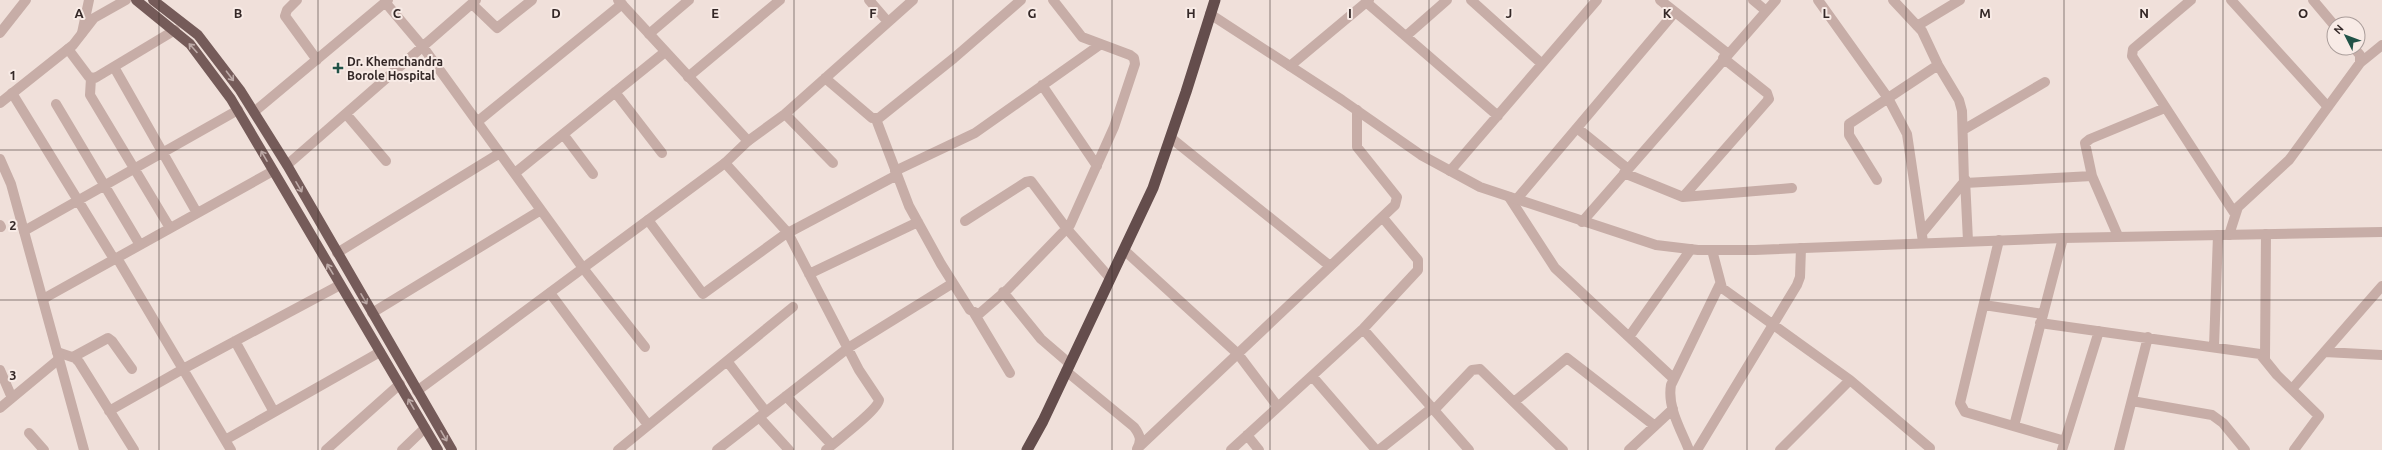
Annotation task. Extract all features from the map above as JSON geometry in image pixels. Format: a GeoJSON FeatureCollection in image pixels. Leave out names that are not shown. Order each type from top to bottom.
{"type":"FeatureCollection","features":[{"type":"Feature","properties":{"kind":"highway"},"geometry":{"type":"LineString","coordinates":[[1027,450],[1153,188],[1171,138],[1215,0]]}},
{"type":"Feature","properties":{"kind":"main road"},"geometry":{"type":"LineString","coordinates":[[136,0],[175,30],[196,51],[238,110],[438,450]]}},
{"type":"Feature","properties":{"kind":"main road"},"geometry":{"type":"LineString","coordinates":[[153,0],[187,26],[203,41],[254,112],[452,450]]}},
{"type":"Feature","properties":{"kind":"street"},"geometry":{"type":"LineString","coordinates":[[0,33],[26,0]]}},
{"type":"Feature","properties":{"kind":"street"},"geometry":{"type":"LineString","coordinates":[[82,33],[89,0]]}},
{"type":"Feature","properties":{"kind":"street"},"geometry":{"type":"LineString","coordinates":[[0,103],[68,49],[94,18],[126,0]]}},
{"type":"Feature","properties":{"kind":"street"},"geometry":{"type":"LineString","coordinates":[[297,0],[287,10],[285,16],[317,60]]}},
{"type":"Feature","properties":{"kind":"street"},"geometry":{"type":"LineString","coordinates":[[286,165],[474,2],[497,28],[532,0]]}},
{"type":"Feature","properties":{"kind":"street"},"geometry":{"type":"LineString","coordinates":[[649,34],[689,0]]}},
{"type":"Feature","properties":{"kind":"street"},"geometry":{"type":"LineString","coordinates":[[688,77],[780,0]]}},
{"type":"Feature","properties":{"kind":"street"},"geometry":{"type":"LineString","coordinates":[[869,0],[888,22]]}},
{"type":"Feature","properties":{"kind":"street"},"geometry":{"type":"LineString","coordinates":[[418,391],[725,163],[746,143],[785,114],[913,0]]}},
{"type":"Feature","properties":{"kind":"street"},"geometry":{"type":"LineString","coordinates":[[876,119],[954,58],[1021,0]]}},
{"type":"Feature","properties":{"kind":"street"},"geometry":{"type":"LineString","coordinates":[[974,313],[979,314],[1004,292],[1067,229],[1114,127],[1135,64],[1132,56],[1082,37],[1053,0]]}},
{"type":"Feature","properties":{"kind":"street"},"geometry":{"type":"LineString","coordinates":[[1406,36],[1447,0]]}},
{"type":"Feature","properties":{"kind":"street"},"geometry":{"type":"LineString","coordinates":[[1471,0],[1542,64]]}},
{"type":"Feature","properties":{"kind":"street"},"geometry":{"type":"LineString","coordinates":[[1450,171],[1597,0]]}},
{"type":"Feature","properties":{"kind":"street"},"geometry":{"type":"LineString","coordinates":[[1660,0],[1767,93],[1769,99],[1683,197]]}},
{"type":"Feature","properties":{"kind":"street"},"geometry":{"type":"LineString","coordinates":[[1753,0],[1765,10]]}},
{"type":"Feature","properties":{"kind":"street"},"geometry":{"type":"LineString","coordinates":[[1582,222],[1765,10],[1776,0]]}},
{"type":"Feature","properties":{"kind":"street"},"geometry":{"type":"LineString","coordinates":[[1818,0],[1888,98],[1909,142],[1922,237]]}},
{"type":"Feature","properties":{"kind":"street"},"geometry":{"type":"LineString","coordinates":[[1893,0],[1917,26],[1925,38],[1938,65],[1959,100],[1963,130],[1968,241]]}},
{"type":"Feature","properties":{"kind":"street"},"geometry":{"type":"LineString","coordinates":[[1917,26],[1960,0]]}},
{"type":"Feature","properties":{"kind":"street"},"geometry":{"type":"LineString","coordinates":[[2191,0],[2132,53],[2132,56],[2235,214]]}},
{"type":"Feature","properties":{"kind":"street"},"geometry":{"type":"LineString","coordinates":[[2231,0],[2328,107]]}},
{"type":"Feature","properties":{"kind":"street"},"geometry":{"type":"LineString","coordinates":[[2313,0],[2327,16]]}},
{"type":"Feature","properties":{"kind":"street"},"geometry":{"type":"LineString","coordinates":[[254,112],[387,1],[423,47],[583,268],[645,346]]}},
{"type":"Feature","properties":{"kind":"street"},"geometry":{"type":"LineString","coordinates":[[1290,66],[1367,1],[1498,116]]}},
{"type":"Feature","properties":{"kind":"street"},"geometry":{"type":"LineString","coordinates":[[477,122],[612,12],[620,2],[649,34],[660,56],[688,77],[746,143]]}},
{"type":"Feature","properties":{"kind":"street"},"geometry":{"type":"LineString","coordinates":[[1512,198],[1577,128],[1675,12]]}},
{"type":"Feature","properties":{"kind":"street"},"geometry":{"type":"LineString","coordinates":[[1210,14],[1357,110],[1421,155],[1480,187],[1582,222],[1656,245],[1712,250],[1801,248],[1922,237],[1968,241],[2118,236],[2382,232]]}},
{"type":"Feature","properties":{"kind":"street"},"geometry":{"type":"LineString","coordinates":[[90,78],[95,78],[175,30]]}},
{"type":"Feature","properties":{"kind":"street"},"geometry":{"type":"LineString","coordinates":[[648,220],[703,294],[786,234],[896,173],[975,133],[1101,44]]}},
{"type":"Feature","properties":{"kind":"street"},"geometry":{"type":"LineString","coordinates":[[2229,235],[2238,207],[2289,160],[2360,63],[2382,45]]}},
{"type":"Feature","properties":{"kind":"street"},"geometry":{"type":"LineString","coordinates":[[68,49],[90,78],[90,95],[133,169],[170,228]]}},
{"type":"Feature","properties":{"kind":"street"},"geometry":{"type":"LineString","coordinates":[[515,173],[660,56]]}},
{"type":"Feature","properties":{"kind":"street"},"geometry":{"type":"LineString","coordinates":[[2360,56],[2360,63]]}},
{"type":"Feature","properties":{"kind":"street"},"geometry":{"type":"LineString","coordinates":[[1877,180],[1849,135],[1849,124],[1938,65]]}},
{"type":"Feature","properties":{"kind":"street"},"geometry":{"type":"LineString","coordinates":[[114,67],[197,213]]}},
{"type":"Feature","properties":{"kind":"street"},"geometry":{"type":"LineString","coordinates":[[825,78],[876,119],[906,201],[953,284],[970,310],[974,313],[1010,373]]}},
{"type":"Feature","properties":{"kind":"street"},"geometry":{"type":"LineString","coordinates":[[1963,130],[2044,82]]}},
{"type":"Feature","properties":{"kind":"street"},"geometry":{"type":"LineString","coordinates":[[1042,86],[1096,166]]}},
{"type":"Feature","properties":{"kind":"street"},"geometry":{"type":"LineString","coordinates":[[615,92],[662,153]]}},
{"type":"Feature","properties":{"kind":"street"},"geometry":{"type":"LineString","coordinates":[[12,93],[115,258],[231,450]]}},
{"type":"Feature","properties":{"kind":"street"},"geometry":{"type":"LineString","coordinates":[[56,104],[140,245]]}},
{"type":"Feature","properties":{"kind":"street"},"geometry":{"type":"LineString","coordinates":[[2118,236],[2092,176],[2084,146],[2087,141],[2165,108]]}},
{"type":"Feature","properties":{"kind":"street"},"geometry":{"type":"LineString","coordinates":[[24,231],[238,110]]}},
{"type":"Feature","properties":{"kind":"street"},"geometry":{"type":"LineString","coordinates":[[1137,449],[1395,205],[1397,197],[1357,147],[1357,110]]}},
{"type":"Feature","properties":{"kind":"street"},"geometry":{"type":"LineString","coordinates":[[346,114],[386,161]]}},
{"type":"Feature","properties":{"kind":"street"},"geometry":{"type":"LineString","coordinates":[[785,114],[833,163]]}},
{"type":"Feature","properties":{"kind":"street"},"geometry":{"type":"LineString","coordinates":[[1577,128],[1626,171],[1683,197],[1792,188]]}},
{"type":"Feature","properties":{"kind":"street"},"geometry":{"type":"LineString","coordinates":[[563,134],[593,174]]}},
{"type":"Feature","properties":{"kind":"street"},"geometry":{"type":"LineString","coordinates":[[1171,138],[1330,266]]}},
{"type":"Feature","properties":{"kind":"street"},"geometry":{"type":"LineString","coordinates":[[337,253],[500,153]]}},
{"type":"Feature","properties":{"kind":"street"},"geometry":{"type":"LineString","coordinates":[[0,159],[11,184],[84,450]]}},
{"type":"Feature","properties":{"kind":"street"},"geometry":{"type":"LineString","coordinates":[[725,163],[786,234],[809,274],[844,351],[879,400],[877,405],[867,415],[829,448],[786,396]]}},
{"type":"Feature","properties":{"kind":"street"},"geometry":{"type":"LineString","coordinates":[[42,299],[273,171]]}},
{"type":"Feature","properties":{"kind":"street"},"geometry":{"type":"LineString","coordinates":[[1965,181],[2092,176]]}},
{"type":"Feature","properties":{"kind":"street"},"geometry":{"type":"LineString","coordinates":[[965,221],[1029,181],[1034,183],[1067,229],[1110,278]]}},
{"type":"Feature","properties":{"kind":"street"},"geometry":{"type":"LineString","coordinates":[[1922,237],[1965,181]]}},
{"type":"Feature","properties":{"kind":"street"},"geometry":{"type":"LineString","coordinates":[[1512,198],[1556,268],[1674,379]]}},
{"type":"Feature","properties":{"kind":"street"},"geometry":{"type":"LineString","coordinates":[[372,313],[541,210]]}},
{"type":"Feature","properties":{"kind":"street"},"geometry":{"type":"LineString","coordinates":[[1231,450],[1363,329],[1420,267],[1418,260],[1383,218]]}},
{"type":"Feature","properties":{"kind":"street"},"geometry":{"type":"LineString","coordinates":[[809,274],[918,222]]}},
{"type":"Feature","properties":{"kind":"street"},"geometry":{"type":"LineString","coordinates":[[2265,358],[2266,234]]}},
{"type":"Feature","properties":{"kind":"street"},"geometry":{"type":"LineString","coordinates":[[2214,347],[2218,235]]}},
{"type":"Feature","properties":{"kind":"street"},"geometry":{"type":"LineString","coordinates":[[2014,426],[2062,238]]}},
{"type":"Feature","properties":{"kind":"street"},"geometry":{"type":"LineString","coordinates":[[1999,240],[1960,404],[1965,412],[2014,426],[2064,445],[2099,331]]}},
{"type":"Feature","properties":{"kind":"street"},"geometry":{"type":"LineString","coordinates":[[1697,450],[1799,281],[1801,248]]}},
{"type":"Feature","properties":{"kind":"street"},"geometry":{"type":"LineString","coordinates":[[1629,337],[1690,249]]}},
{"type":"Feature","properties":{"kind":"street"},"geometry":{"type":"LineString","coordinates":[[1124,250],[1238,354],[1278,407]]}},
{"type":"Feature","properties":{"kind":"street"},"geometry":{"type":"LineString","coordinates":[[1712,250],[1720,284],[1725,291],[1850,380],[1930,448]]}},
{"type":"Feature","properties":{"kind":"street"},"geometry":{"type":"LineString","coordinates":[[717,450],[844,351],[953,284]]}},
{"type":"Feature","properties":{"kind":"street"},"geometry":{"type":"LineString","coordinates":[[1689,450],[1673,410],[1670,392],[1674,379],[1720,284]]}},
{"type":"Feature","properties":{"kind":"street"},"geometry":{"type":"LineString","coordinates":[[109,410],[340,285]]}},
{"type":"Feature","properties":{"kind":"street"},"geometry":{"type":"LineString","coordinates":[[2292,389],[2382,286]]}},
{"type":"Feature","properties":{"kind":"street"},"geometry":{"type":"LineString","coordinates":[[550,292],[648,425]]}},
{"type":"Feature","properties":{"kind":"street"},"geometry":{"type":"LineString","coordinates":[[1004,292],[1041,339],[1068,367],[1134,427],[1139,434],[1140,442],[1137,449]]}},
{"type":"Feature","properties":{"kind":"street"},"geometry":{"type":"LineString","coordinates":[[1984,305],[2099,331],[2256,352],[2265,358],[2277,375],[2319,416],[2294,450]]}},
{"type":"Feature","properties":{"kind":"street"},"geometry":{"type":"LineString","coordinates":[[618,450],[793,307]]}},
{"type":"Feature","properties":{"kind":"street"},"geometry":{"type":"LineString","coordinates":[[1363,329],[1469,450]]}},
{"type":"Feature","properties":{"kind":"street"},"geometry":{"type":"LineString","coordinates":[[2119,450],[2148,337]]}},
{"type":"Feature","properties":{"kind":"street"},"geometry":{"type":"LineString","coordinates":[[0,408],[58,356],[73,357],[108,338],[112,341],[132,369]]}},
{"type":"Feature","properties":{"kind":"street"},"geometry":{"type":"LineString","coordinates":[[235,341],[274,412]]}},
{"type":"Feature","properties":{"kind":"street"},"geometry":{"type":"LineString","coordinates":[[225,440],[380,352]]}},
{"type":"Feature","properties":{"kind":"street"},"geometry":{"type":"LineString","coordinates":[[2324,352],[2382,355]]}},
{"type":"Feature","properties":{"kind":"street"},"geometry":{"type":"LineString","coordinates":[[73,357],[79,362],[134,450]]}},
{"type":"Feature","properties":{"kind":"street"},"geometry":{"type":"LineString","coordinates":[[1514,402],[1567,358],[1656,426]]}},
{"type":"Feature","properties":{"kind":"street"},"geometry":{"type":"LineString","coordinates":[[727,361],[762,414],[789,450]]}},
{"type":"Feature","properties":{"kind":"street"},"geometry":{"type":"LineString","coordinates":[[1379,450],[1433,409],[1476,368],[1484,371],[1563,450]]}},
{"type":"Feature","properties":{"kind":"street"},"geometry":{"type":"LineString","coordinates":[[0,370],[12,398]]}},
{"type":"Feature","properties":{"kind":"street"},"geometry":{"type":"LineString","coordinates":[[1312,376],[1376,450]]}},
{"type":"Feature","properties":{"kind":"street"},"geometry":{"type":"LineString","coordinates":[[1780,450],[1850,380]]}},
{"type":"Feature","properties":{"kind":"street"},"geometry":{"type":"LineString","coordinates":[[326,450],[400,384]]}},
{"type":"Feature","properties":{"kind":"street"},"geometry":{"type":"LineString","coordinates":[[2132,401],[2212,415],[2223,423],[2245,450]]}},
{"type":"Feature","properties":{"kind":"street"},"geometry":{"type":"LineString","coordinates":[[1630,450],[1673,410]]}},
{"type":"Feature","properties":{"kind":"street"},"geometry":{"type":"LineString","coordinates":[[402,450],[425,428]]}},
{"type":"Feature","properties":{"kind":"street"},"geometry":{"type":"LineString","coordinates":[[29,433],[44,450]]}},
{"type":"Feature","properties":{"kind":"street"},"geometry":{"type":"LineString","coordinates":[[1247,435],[1259,450]]}},
{"type":"Feature","properties":{"kind":"place","name":"Dr. Khemchandra Borole Hospital"},"geometry":{"type":"Point","coordinates":[338,68]}}]}
